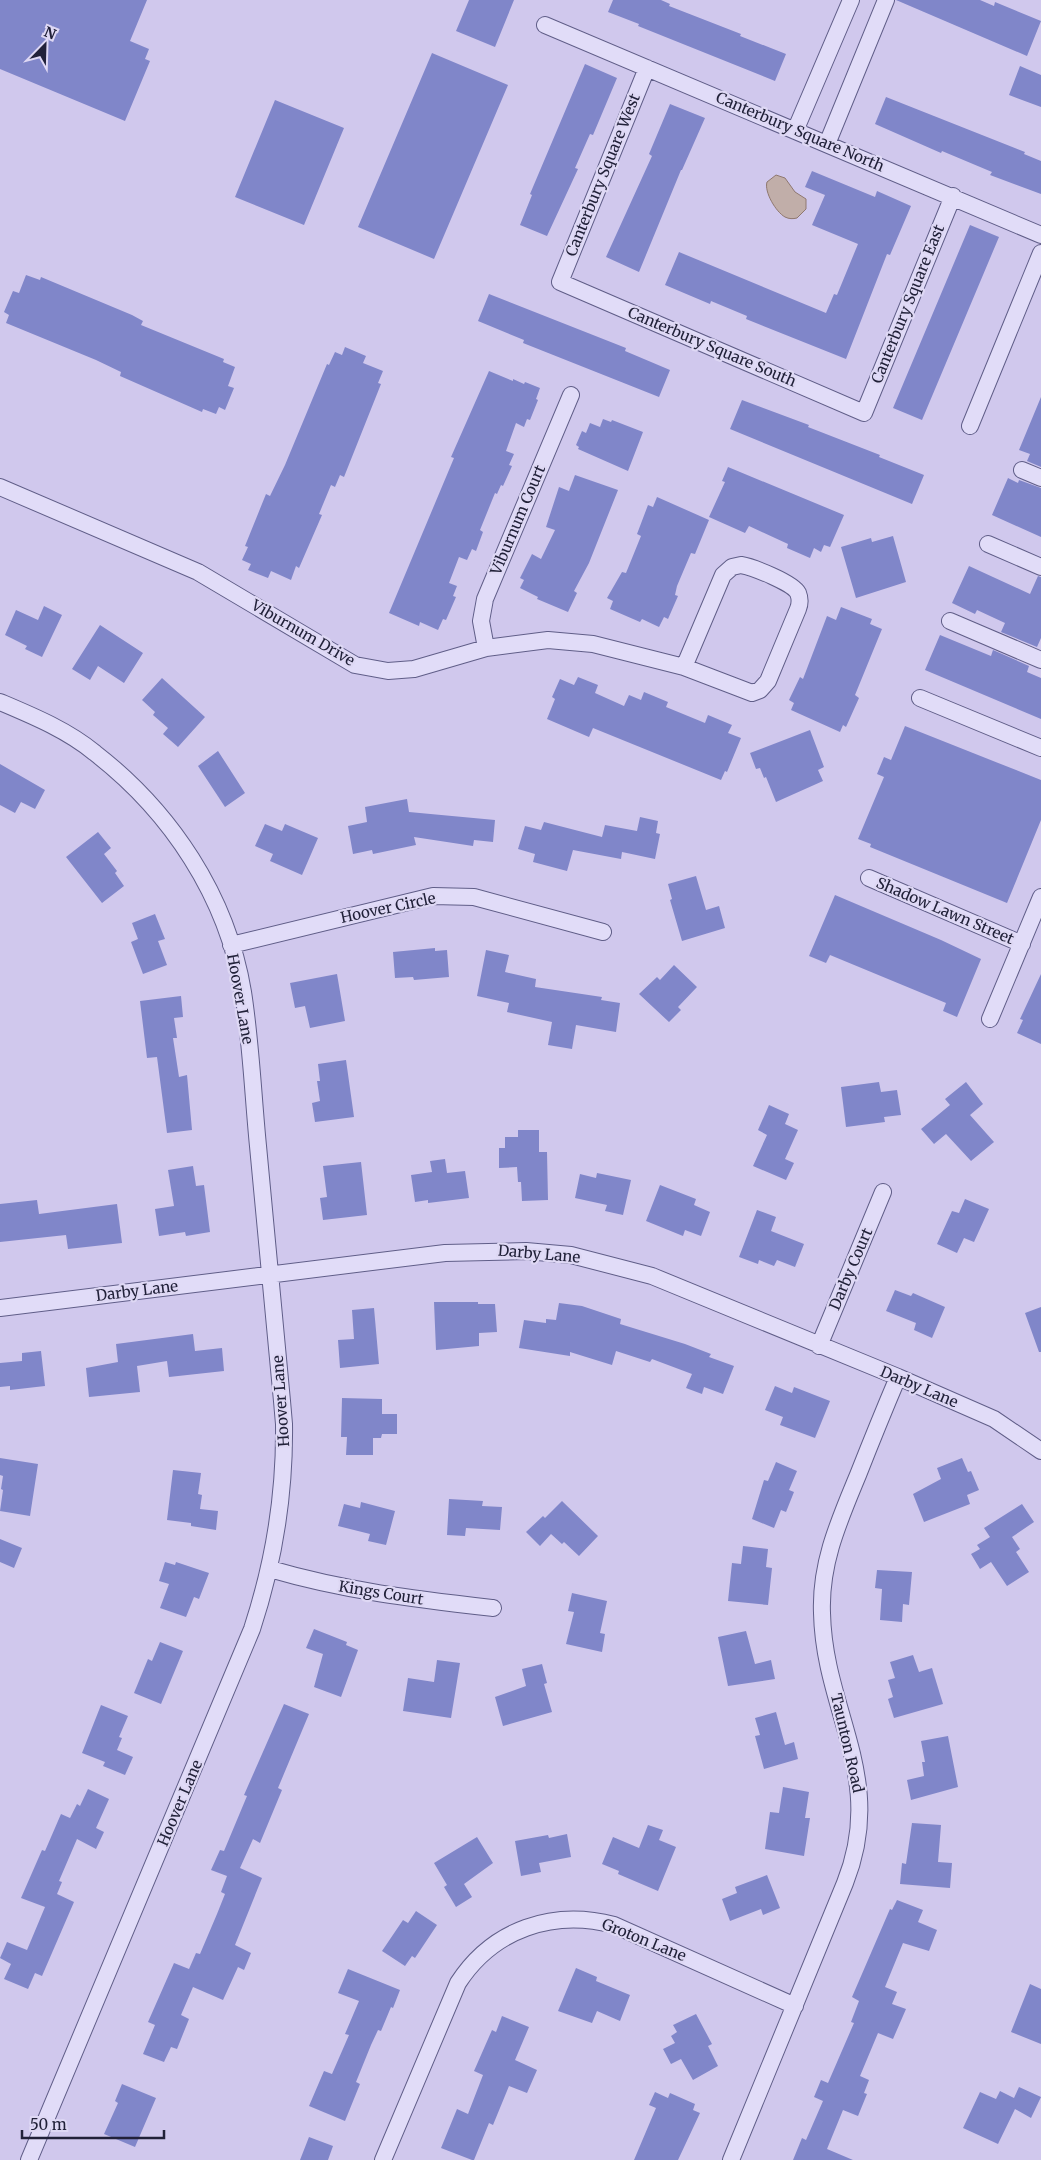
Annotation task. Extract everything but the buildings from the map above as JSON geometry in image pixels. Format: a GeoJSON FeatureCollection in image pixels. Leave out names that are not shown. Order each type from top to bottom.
{"type":"FeatureCollection","features":[{"type":"Feature","properties":{"kind":"street"},"geometry":{"type":"LineString","coordinates":[[795,131],[851,0]]}},
{"type":"Feature","properties":{"kind":"street"},"geometry":{"type":"LineString","coordinates":[[827,144],[886,0]]}},
{"type":"Feature","properties":{"kind":"street","name":"Canterbury Square North"},"geometry":{"type":"LineString","coordinates":[[545,25],[953,196],[1041,235]]}},
{"type":"Feature","properties":{"kind":"street","name":"Canterbury Square West"},"geometry":{"type":"LineString","coordinates":[[560,282],[647,68]]}},
{"type":"Feature","properties":{"kind":"street","name":"Canterbury Square East"},"geometry":{"type":"LineString","coordinates":[[864,413],[953,196]]}},
{"type":"Feature","properties":{"kind":"street"},"geometry":{"type":"LineString","coordinates":[[970,426],[1041,253]]}},
{"type":"Feature","properties":{"kind":"street","name":"Canterbury Square South"},"geometry":{"type":"LineString","coordinates":[[560,282],[864,413]]}},
{"type":"Feature","properties":{"kind":"street","name":"Viburnum Court"},"geometry":{"type":"LineString","coordinates":[[486,648],[481,620],[485,599],[571,395]]}},
{"type":"Feature","properties":{"kind":"street"},"geometry":{"type":"LineString","coordinates":[[1022,470],[1041,478]]}},
{"type":"Feature","properties":{"kind":"street","name":"Viburnum Drive"},"geometry":{"type":"LineString","coordinates":[[0,487],[198,572],[355,665],[388,671],[414,669],[486,648],[548,640],[584,643],[684,667],[746,692],[760,690],[768,681],[798,609],[800,600],[797,592],[788,584],[746,566],[730,568],[722,578],[684,667]]}},
{"type":"Feature","properties":{"kind":"street"},"geometry":{"type":"LineString","coordinates":[[988,544],[1041,567]]}},
{"type":"Feature","properties":{"kind":"street"},"geometry":{"type":"LineString","coordinates":[[950,621],[1041,660]]}},
{"type":"Feature","properties":{"kind":"street"},"geometry":{"type":"LineString","coordinates":[[920,698],[1041,748]]}},
{"type":"Feature","properties":{"kind":"street","name":"Hoover Lane"},"geometry":{"type":"LineString","coordinates":[[0,702],[57,728],[94,752],[135,787],[159,813],[191,856],[219,912],[231,945],[246,1014],[284,1424],[281,1506],[270,1569],[243,1655],[29,2160]]}},
{"type":"Feature","properties":{"kind":"street","name":"Shadow Lawn Street"},"geometry":{"type":"LineString","coordinates":[[869,878],[1022,944]]}},
{"type":"Feature","properties":{"kind":"street","name":"Hoover Circle"},"geometry":{"type":"LineString","coordinates":[[231,945],[433,896],[474,897],[603,932]]}},
{"type":"Feature","properties":{"kind":"street"},"geometry":{"type":"LineString","coordinates":[[990,1019],[1041,898]]}},
{"type":"Feature","properties":{"kind":"street","name":"Darby Court"},"geometry":{"type":"LineString","coordinates":[[819,1346],[883,1192]]}},
{"type":"Feature","properties":{"kind":"street","name":"Darby Lane"},"geometry":{"type":"LineString","coordinates":[[0,1308],[270,1273],[472,1250],[526,1251],[571,1255],[652,1276],[898,1377],[994,1419],[1041,1451]]}},
{"type":"Feature","properties":{"kind":"street","name":"Taunton Road"},"geometry":{"type":"LineString","coordinates":[[731,2160],[849,1874],[860,1822],[858,1776],[824,1639],[822,1612],[825,1566],[831,1539],[898,1377]]}},
{"type":"Feature","properties":{"kind":"street","name":"Kings Court"},"geometry":{"type":"LineString","coordinates":[[270,1569],[337,1587],[390,1596],[493,1608]]}},
{"type":"Feature","properties":{"kind":"street","name":"Groton Lane"},"geometry":{"type":"LineString","coordinates":[[383,2160],[458,1983],[487,1949],[518,1930],[552,1920],[570,1918],[614,1925],[795,2006]]}},
{"type":"Feature","properties":{"kind":"shaded area"},"geometry":{"type":"Polygon","coordinates":[[[776,175],[785,178],[795,192],[806,199],[806,209],[797,218],[785,217],[778,211],[767,191],[767,182],[776,175]]]}}]}
